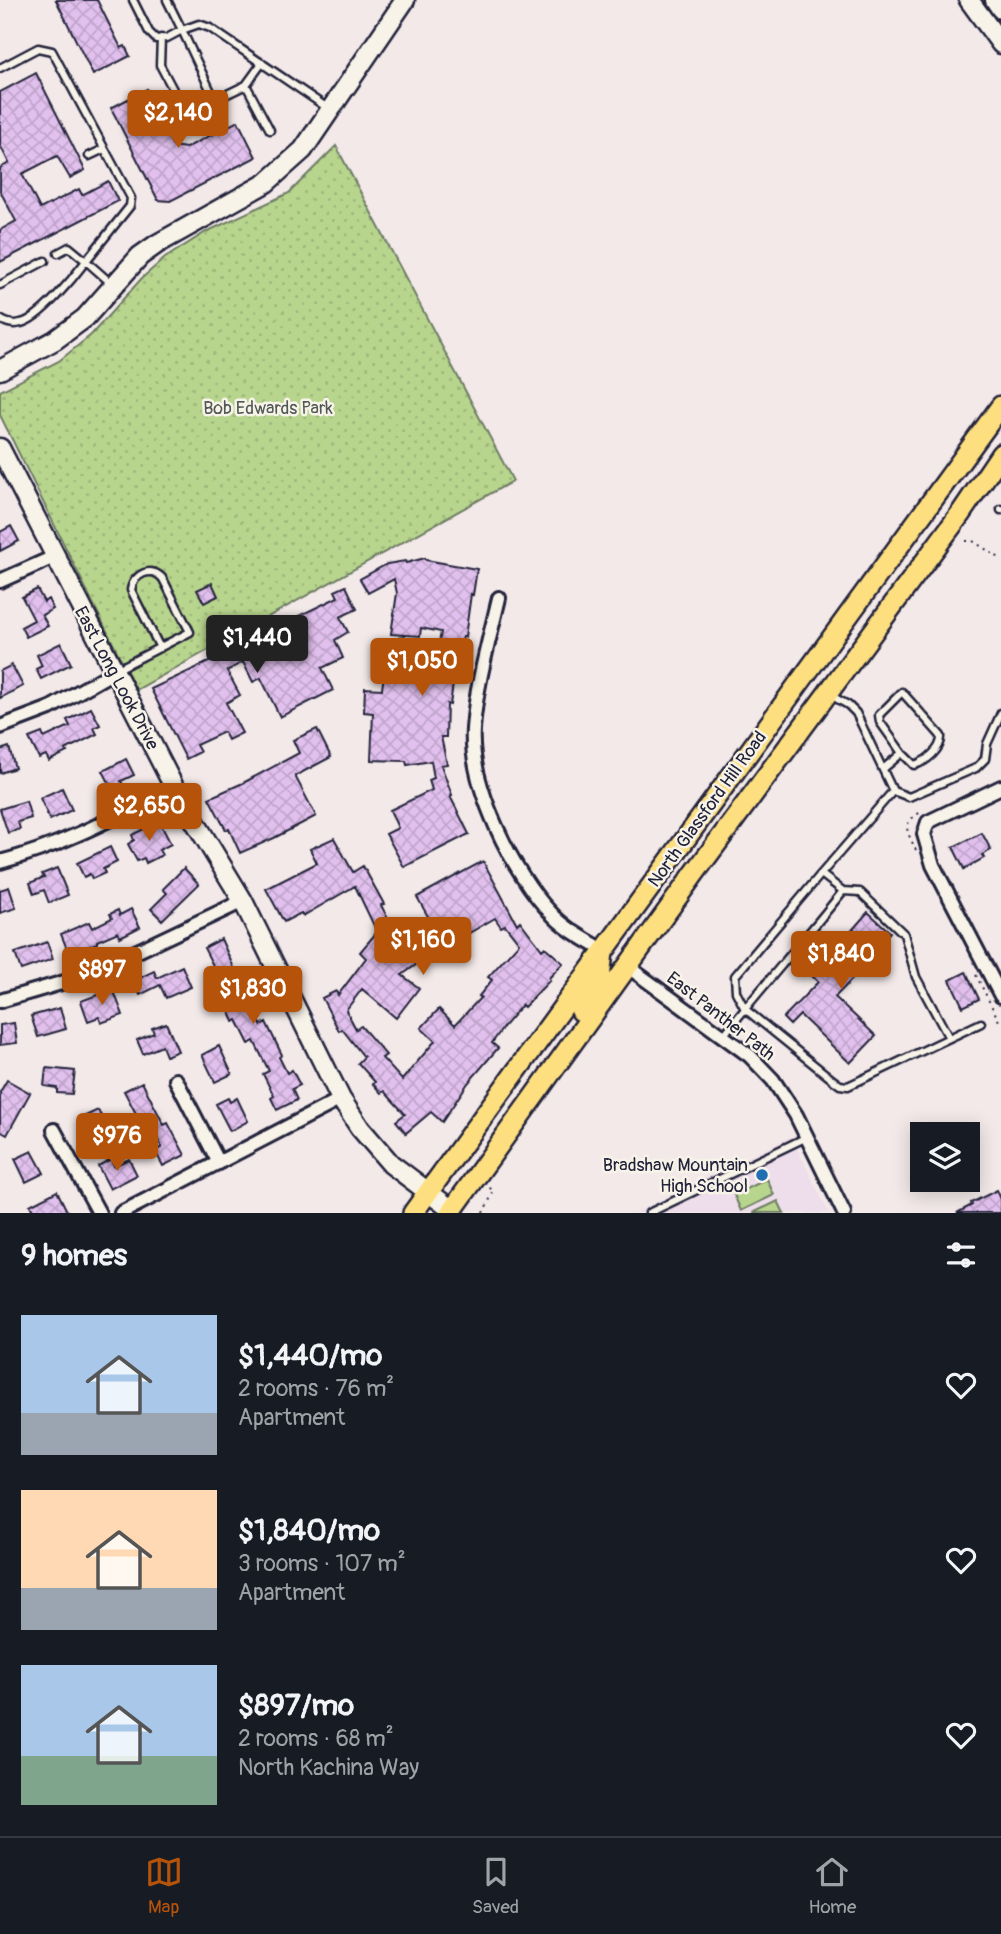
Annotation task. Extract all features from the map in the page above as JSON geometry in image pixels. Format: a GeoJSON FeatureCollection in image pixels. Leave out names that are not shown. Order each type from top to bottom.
{"type":"FeatureCollection","features":[{"type":"Feature","properties":{"kind":"main road","name":"North Glassford Hill Road"},"geometry":{"type":"LineString","coordinates":[[413,1213],[1001,406]]}},
{"type":"Feature","properties":{"kind":"main road","name":"North Glassford Hill Road"},"geometry":{"type":"LineString","coordinates":[[453,1212],[579,1032],[1001,454]]}},
{"type":"Feature","properties":{"kind":"main road"},"geometry":{"type":"LineString","coordinates":[[627,966],[624,944],[648,905],[654,880]]}},
{"type":"Feature","properties":{"kind":"main road"},"geometry":{"type":"LineString","coordinates":[[579,1032],[581,1010],[600,978],[603,950]]}},
{"type":"Feature","properties":{"kind":"street"},"geometry":{"type":"LineString","coordinates":[[0,370],[55,340],[85,318],[140,256],[266,183],[303,150],[405,0]]}},
{"type":"Feature","properties":{"kind":"street"},"geometry":{"type":"LineString","coordinates":[[969,0],[1001,44]]}},
{"type":"Feature","properties":{"kind":"street"},"geometry":{"type":"LineString","coordinates":[[996,0],[1001,9]]}},
{"type":"Feature","properties":{"kind":"street","name":"East Long Look Drive"},"geometry":{"type":"LineString","coordinates":[[0,448],[174,787],[243,901],[341,1098],[359,1128],[391,1164],[453,1212]]}},
{"type":"Feature","properties":{"kind":"street"},"geometry":{"type":"LineString","coordinates":[[0,581],[54,557]]}},
{"type":"Feature","properties":{"kind":"street"},"geometry":{"type":"LineString","coordinates":[[499,598],[473,732],[480,787],[500,834],[530,887],[558,920],[603,950]]}},
{"type":"Feature","properties":{"kind":"street"},"geometry":{"type":"LineString","coordinates":[[0,727],[50,708],[114,671]]}},
{"type":"Feature","properties":{"kind":"street"},"geometry":{"type":"LineString","coordinates":[[0,862],[39,852],[101,825],[174,787]]}},
{"type":"Feature","properties":{"kind":"street"},"geometry":{"type":"LineString","coordinates":[[1001,787],[928,822],[924,834],[933,865],[1001,996]]}},
{"type":"Feature","properties":{"kind":"street"},"geometry":{"type":"LineString","coordinates":[[0,1001],[85,976],[243,901]]}},
{"type":"Feature","properties":{"kind":"street","name":"East Panther Path"},"geometry":{"type":"LineString","coordinates":[[627,966],[750,1056],[774,1080],[807,1136],[844,1213]]}},
{"type":"Feature","properties":{"kind":"street"},"geometry":{"type":"LineString","coordinates":[[176,1080],[219,1163]]}},
{"type":"Feature","properties":{"kind":"street"},"geometry":{"type":"LineString","coordinates":[[121,1213],[341,1098]]}},
{"type":"Feature","properties":{"kind":"street"},"geometry":{"type":"LineString","coordinates":[[54,1130],[99,1213]]}},
{"type":"Feature","properties":{"kind":"lane"},"geometry":{"type":"LineString","coordinates":[[133,0],[149,32],[156,39],[167,38],[199,24],[210,28],[331,110]]}},
{"type":"Feature","properties":{"kind":"lane"},"geometry":{"type":"LineString","coordinates":[[167,0],[215,100]]}},
{"type":"Feature","properties":{"kind":"lane"},"geometry":{"type":"LineString","coordinates":[[161,38],[160,65],[186,114],[246,85],[262,63]]}},
{"type":"Feature","properties":{"kind":"lane"},"geometry":{"type":"LineString","coordinates":[[0,68],[38,48],[52,51],[131,198],[130,206],[86,261],[39,312],[23,323],[6,323],[0,319]]}},
{"type":"Feature","properties":{"kind":"lane"},"geometry":{"type":"LineString","coordinates":[[246,85],[270,130]]}},
{"type":"Feature","properties":{"kind":"lane"},"geometry":{"type":"LineString","coordinates":[[89,156],[104,149]]}},
{"type":"Feature","properties":{"kind":"lane"},"geometry":{"type":"LineString","coordinates":[[58,253],[69,247],[114,286]]}},
{"type":"Feature","properties":{"kind":"lane"},"geometry":{"type":"LineString","coordinates":[[0,285],[45,261]]}},
{"type":"Feature","properties":{"kind":"lane"},"geometry":{"type":"LineString","coordinates":[[114,671],[160,648],[190,632],[163,579],[159,573],[151,571],[136,577],[131,584],[131,590],[160,648]]}},
{"type":"Feature","properties":{"kind":"lane"},"geometry":{"type":"LineString","coordinates":[[902,692],[941,736],[942,741],[941,746],[922,763],[914,765],[902,752],[880,722],[879,715],[902,692]]}},
{"type":"Feature","properties":{"kind":"lane"},"geometry":{"type":"LineString","coordinates":[[827,694],[848,705],[856,713],[893,791],[909,797],[976,768],[985,759],[987,744],[1001,713]]}},
{"type":"Feature","properties":{"kind":"lane"},"geometry":{"type":"LineString","coordinates":[[883,769],[902,752]]}},
{"type":"Feature","properties":{"kind":"lane"},"geometry":{"type":"LineString","coordinates":[[893,791],[735,976],[736,992],[745,1009],[840,1085],[849,1086],[981,1023]]}},
{"type":"Feature","properties":{"kind":"lane"},"geometry":{"type":"LineString","coordinates":[[821,874],[843,891],[860,892],[904,934],[916,977],[949,1038]]}},
{"type":"Feature","properties":{"kind":"lane"},"geometry":{"type":"LineString","coordinates":[[723,1036],[843,891]]}},
{"type":"Feature","properties":{"kind":"lane"},"geometry":{"type":"LineString","coordinates":[[649,1213],[807,1136]]}},
{"type":"Feature","properties":{"kind":"path"},"geometry":{"type":"LineString","coordinates":[[966,541],[973,541],[1001,559]]}},
{"type":"Feature","properties":{"kind":"path"},"geometry":{"type":"LineString","coordinates":[[475,1179],[494,1191],[483,1213]]}},
{"type":"Feature","properties":{"kind":"shaded area","name":"Bradshaw Mountain High School"},"geometry":{"type":"Polygon","coordinates":[[[791,1137],[829,1213],[635,1213],[791,1137]]]}},
{"type":"Feature","properties":{"kind":"green space","name":"Bob Edwards Park"},"geometry":{"type":"Polygon","coordinates":[[[336,146],[513,481],[136,690],[0,415],[0,391],[59,361],[91,335],[142,278],[165,258],[206,232],[289,193],[336,146]]]}},
{"type":"Feature","properties":{"kind":"green space"},"geometry":{"type":"Polygon","coordinates":[[[767,1179],[774,1195],[741,1211],[734,1195],[767,1179]]]}},
{"type":"Feature","properties":{"kind":"green space"},"geometry":{"type":"Polygon","coordinates":[[[778,1201],[784,1213],[753,1213],[778,1201]]]}},
{"type":"Feature","properties":{"kind":"building"},"geometry":{"type":"Polygon","coordinates":[[[56,0],[97,0],[121,48],[125,46],[130,56],[93,75],[56,0]]]}},
{"type":"Feature","properties":{"kind":"building"},"geometry":{"type":"Polygon","coordinates":[[[36,73],[85,170],[70,178],[57,156],[22,174],[40,209],[79,189],[82,195],[108,181],[118,201],[0,262],[0,230],[16,221],[0,191],[0,168],[9,163],[0,145],[0,92],[36,73]]]}},
{"type":"Feature","properties":{"kind":"building"},"geometry":{"type":"Polygon","coordinates":[[[147,89],[173,146],[186,148],[238,121],[256,157],[170,201],[158,200],[111,108],[147,89]]]}},
{"type":"Feature","properties":{"kind":"building"},"geometry":{"type":"Polygon","coordinates":[[[11,526],[19,541],[0,551],[0,532],[11,526]]]}},
{"type":"Feature","properties":{"kind":"building"},"geometry":{"type":"Polygon","coordinates":[[[425,558],[477,569],[465,637],[456,663],[450,705],[447,704],[446,737],[441,737],[447,764],[441,765],[452,795],[450,796],[469,834],[404,867],[386,834],[398,828],[390,810],[432,790],[429,780],[434,778],[431,761],[407,765],[406,761],[371,760],[373,713],[364,712],[365,688],[382,689],[384,675],[403,677],[406,662],[434,668],[441,632],[421,628],[420,636],[391,634],[397,593],[394,579],[368,593],[360,579],[387,564],[425,558]]]}},
{"type":"Feature","properties":{"kind":"building"},"geometry":{"type":"Polygon","coordinates":[[[212,583],[218,596],[204,603],[197,590],[212,583]]]}},
{"type":"Feature","properties":{"kind":"building"},"geometry":{"type":"Polygon","coordinates":[[[346,586],[357,609],[340,617],[348,632],[335,640],[343,658],[322,668],[333,690],[280,717],[261,678],[253,682],[243,662],[227,671],[240,695],[226,703],[242,733],[228,740],[224,732],[196,745],[200,752],[186,759],[151,689],[275,631],[274,628],[338,597],[335,591],[346,586]]]}},
{"type":"Feature","properties":{"kind":"building"},"geometry":{"type":"Polygon","coordinates":[[[37,589],[44,602],[48,599],[53,609],[42,615],[48,626],[26,637],[21,627],[34,620],[22,597],[37,589]]]}},
{"type":"Feature","properties":{"kind":"building"},"geometry":{"type":"Polygon","coordinates":[[[61,643],[71,664],[41,679],[36,669],[42,666],[37,655],[61,643]]]}},
{"type":"Feature","properties":{"kind":"building"},"geometry":{"type":"Polygon","coordinates":[[[12,665],[23,686],[0,698],[0,671],[12,665]]]}},
{"type":"Feature","properties":{"kind":"building"},"geometry":{"type":"Polygon","coordinates":[[[91,708],[100,725],[94,728],[97,734],[49,761],[46,755],[39,758],[29,738],[42,733],[44,738],[70,726],[67,720],[91,708]]]}},
{"type":"Feature","properties":{"kind":"building"},"geometry":{"type":"Polygon","coordinates":[[[317,729],[331,757],[295,776],[316,816],[240,853],[229,829],[226,830],[209,798],[299,753],[293,740],[317,729]]]}},
{"type":"Feature","properties":{"kind":"building"},"geometry":{"type":"Polygon","coordinates":[[[9,747],[15,768],[0,773],[0,750],[9,747]]]}},
{"type":"Feature","properties":{"kind":"building"},"geometry":{"type":"Polygon","coordinates":[[[126,759],[134,775],[121,781],[124,787],[114,792],[103,771],[126,759]]]}},
{"type":"Feature","properties":{"kind":"building"},"geometry":{"type":"Polygon","coordinates":[[[62,788],[72,810],[50,820],[40,798],[62,788]]]}},
{"type":"Feature","properties":{"kind":"building"},"geometry":{"type":"Polygon","coordinates":[[[26,801],[31,818],[18,822],[20,829],[8,833],[0,809],[26,801]]]}},
{"type":"Feature","properties":{"kind":"building"},"geometry":{"type":"Polygon","coordinates":[[[159,821],[171,844],[159,850],[162,855],[146,863],[144,858],[137,861],[128,844],[134,840],[132,835],[159,821]]]}},
{"type":"Feature","properties":{"kind":"building"},"geometry":{"type":"Polygon","coordinates":[[[982,833],[991,850],[982,855],[984,858],[964,869],[953,847],[982,833]]]}},
{"type":"Feature","properties":{"kind":"building"},"geometry":{"type":"Polygon","coordinates":[[[334,838],[353,872],[363,866],[384,904],[381,905],[391,925],[396,929],[408,922],[416,938],[404,945],[417,964],[402,975],[419,988],[396,1018],[362,989],[346,1010],[356,1029],[361,1026],[386,1055],[382,1058],[402,1080],[435,1041],[421,1028],[439,1009],[455,1025],[481,997],[479,996],[492,980],[488,977],[519,943],[505,925],[501,927],[495,918],[452,943],[442,925],[435,929],[417,897],[483,861],[517,924],[520,921],[542,950],[545,947],[563,963],[550,980],[524,1007],[522,1005],[504,1026],[492,1043],[498,1048],[468,1083],[442,1122],[431,1112],[406,1133],[396,1121],[405,1114],[384,1091],[381,1093],[373,1084],[375,1082],[358,1063],[364,1057],[342,1029],[339,1031],[322,998],[336,991],[338,995],[366,958],[360,952],[377,932],[355,886],[303,916],[301,913],[284,922],[266,889],[317,863],[310,849],[334,838]]]}},
{"type":"Feature","properties":{"kind":"building"},"geometry":{"type":"Polygon","coordinates":[[[110,847],[117,862],[103,869],[105,873],[92,879],[90,874],[84,877],[77,863],[110,847]]]}},
{"type":"Feature","properties":{"kind":"building"},"geometry":{"type":"Polygon","coordinates":[[[57,868],[68,895],[49,903],[44,890],[34,894],[30,883],[57,868]]]}},
{"type":"Feature","properties":{"kind":"building"},"geometry":{"type":"Polygon","coordinates":[[[184,868],[199,884],[162,920],[151,909],[167,893],[163,889],[184,868]]]}},
{"type":"Feature","properties":{"kind":"building"},"geometry":{"type":"Polygon","coordinates":[[[9,887],[16,908],[0,913],[0,890],[9,887]]]}},
{"type":"Feature","properties":{"kind":"building"},"geometry":{"type":"Polygon","coordinates":[[[131,909],[140,927],[120,937],[118,932],[69,954],[61,934],[89,922],[92,928],[112,918],[110,914],[118,910],[120,915],[131,909]]]}},
{"type":"Feature","properties":{"kind":"building"},"geometry":{"type":"Polygon","coordinates":[[[868,912],[890,932],[870,956],[873,958],[835,997],[876,1036],[850,1063],[800,1015],[790,1025],[783,1018],[818,982],[812,976],[868,912]]]}},
{"type":"Feature","properties":{"kind":"building"},"geometry":{"type":"Polygon","coordinates":[[[221,939],[243,988],[249,985],[255,997],[248,1000],[261,1025],[266,1022],[282,1055],[279,1057],[287,1073],[292,1070],[300,1085],[292,1089],[297,1100],[277,1110],[271,1098],[274,1096],[263,1074],[269,1071],[254,1041],[249,1044],[237,1020],[234,1022],[219,987],[223,985],[204,948],[221,939]]]}},
{"type":"Feature","properties":{"kind":"building"},"geometry":{"type":"Polygon","coordinates":[[[47,942],[53,959],[21,970],[15,953],[47,942]]]}},
{"type":"Feature","properties":{"kind":"building"},"geometry":{"type":"Polygon","coordinates":[[[182,966],[191,987],[166,998],[160,985],[140,995],[133,981],[154,971],[157,978],[182,966]]]}},
{"type":"Feature","properties":{"kind":"building"},"geometry":{"type":"Polygon","coordinates":[[[966,972],[979,999],[963,1007],[950,980],[966,972]]]}},
{"type":"Feature","properties":{"kind":"building"},"geometry":{"type":"Polygon","coordinates":[[[113,989],[123,1015],[101,1023],[99,1017],[88,1021],[81,1001],[113,989]]]}},
{"type":"Feature","properties":{"kind":"building"},"geometry":{"type":"Polygon","coordinates":[[[60,1008],[66,1029],[38,1037],[31,1016],[60,1008]]]}},
{"type":"Feature","properties":{"kind":"building"},"geometry":{"type":"Polygon","coordinates":[[[14,1023],[17,1043],[0,1045],[0,1025],[14,1023]]]}},
{"type":"Feature","properties":{"kind":"building"},"geometry":{"type":"Polygon","coordinates":[[[166,1023],[178,1051],[166,1056],[162,1046],[143,1054],[137,1040],[154,1033],[152,1028],[166,1023]]]}},
{"type":"Feature","properties":{"kind":"building"},"geometry":{"type":"Polygon","coordinates":[[[219,1046],[232,1074],[215,1082],[202,1055],[219,1046]]]}},
{"type":"Feature","properties":{"kind":"building"},"geometry":{"type":"Polygon","coordinates":[[[46,1068],[75,1071],[72,1094],[57,1093],[57,1088],[44,1086],[46,1068]]]}},
{"type":"Feature","properties":{"kind":"building"},"geometry":{"type":"Polygon","coordinates":[[[7,1080],[30,1093],[7,1135],[0,1131],[0,1092],[7,1080]]]}},
{"type":"Feature","properties":{"kind":"building"},"geometry":{"type":"Polygon","coordinates":[[[142,1082],[164,1125],[168,1123],[185,1155],[163,1166],[155,1151],[162,1147],[148,1122],[142,1125],[124,1091],[142,1082]]]}},
{"type":"Feature","properties":{"kind":"building"},"geometry":{"type":"Polygon","coordinates":[[[228,1098],[230,1102],[237,1098],[248,1121],[230,1131],[216,1104],[228,1098]]]}},
{"type":"Feature","properties":{"kind":"building"},"geometry":{"type":"Polygon","coordinates":[[[98,1110],[110,1134],[87,1146],[80,1132],[86,1129],[81,1118],[98,1110]]]}},
{"type":"Feature","properties":{"kind":"building"},"geometry":{"type":"Polygon","coordinates":[[[32,1151],[44,1173],[26,1182],[15,1159],[32,1151]]]}},
{"type":"Feature","properties":{"kind":"building"},"geometry":{"type":"Polygon","coordinates":[[[111,1159],[114,1166],[129,1159],[137,1175],[110,1189],[98,1166],[111,1159]]]}},
{"type":"Feature","properties":{"kind":"building"},"geometry":{"type":"Polygon","coordinates":[[[997,1190],[1001,1199],[1001,1213],[957,1213],[972,1205],[971,1203],[997,1190]]]}},
{"type":"Feature","properties":{"kind":"building"},"geometry":{"type":"Polygon","coordinates":[[[57,1191],[68,1213],[34,1213],[30,1205],[57,1191]]]}},
{"type":"Feature","properties":{"kind":"place","name":"Bradshaw Mountain High School"},"geometry":{"type":"Point","coordinates":[762,1175]}}]}
